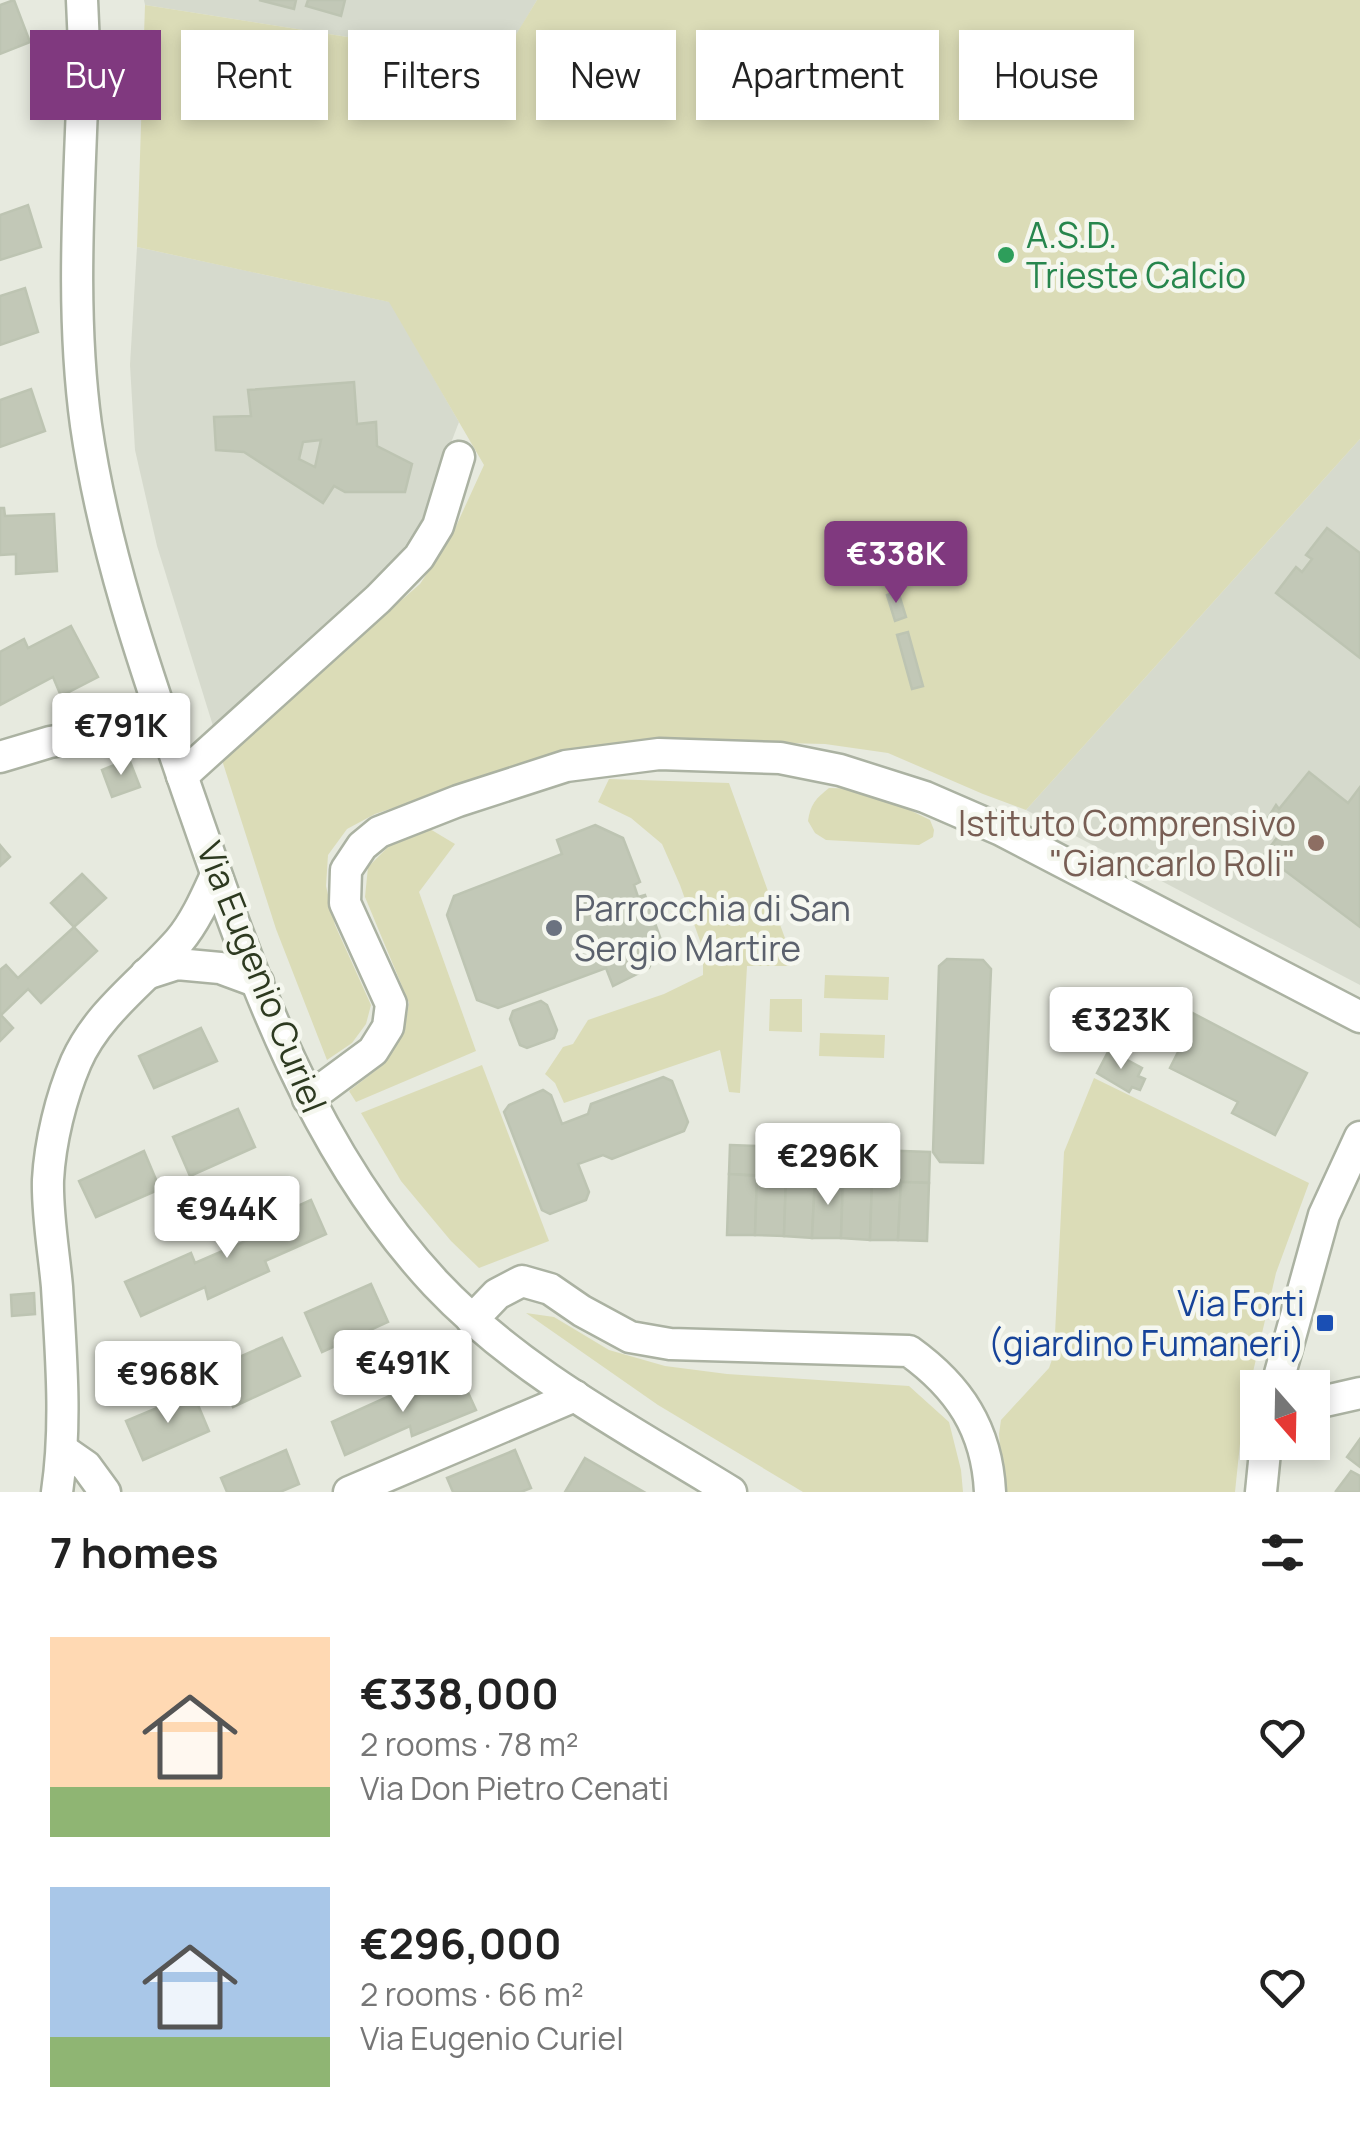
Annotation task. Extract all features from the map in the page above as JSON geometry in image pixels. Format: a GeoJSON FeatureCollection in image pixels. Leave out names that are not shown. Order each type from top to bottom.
{"type":"FeatureCollection","features":[{"type":"Feature","properties":{"kind":"street","name":"Via Eugenio Curiel"},"geometry":{"type":"LineString","coordinates":[[82,0],[78,342],[86,425],[112,557],[163,720],[216,875],[278,1034],[344,1164],[434,1282],[521,1360],[732,1492]]}},
{"type":"Feature","properties":{"kind":"street"},"geometry":{"type":"LineString","coordinates":[[182,776],[378,599],[419,557],[438,526],[459,457]]}},
{"type":"Feature","properties":{"kind":"street"},"geometry":{"type":"LineString","coordinates":[[0,757],[50,742],[163,720]]}},
{"type":"Feature","properties":{"kind":"street"},"geometry":{"type":"LineString","coordinates":[[308,1099],[373,1052],[388,1027],[392,1004],[345,903],[346,870],[362,846],[379,832],[458,801],[566,766],[658,754],[780,758],[840,770],[925,797],[1001,830],[1360,1016]]}},
{"type":"Feature","properties":{"kind":"street"},"geometry":{"type":"LineString","coordinates":[[57,1492],[63,1450],[48,1181],[59,1112],[78,1060],[109,1010],[181,939],[216,875]]}},
{"type":"Feature","properties":{"kind":"street"},"geometry":{"type":"LineString","coordinates":[[146,974],[178,964],[220,968],[258,982]]}},
{"type":"Feature","properties":{"kind":"street"},"geometry":{"type":"LineString","coordinates":[[1281,1370],[1324,1215],[1360,1137]]}},
{"type":"Feature","properties":{"kind":"street"},"geometry":{"type":"LineString","coordinates":[[472,1320],[497,1294],[522,1281],[550,1289],[630,1337],[670,1344],[908,1351],[934,1369],[968,1410],[984,1445],[990,1492]]}},
{"type":"Feature","properties":{"kind":"street"},"geometry":{"type":"LineString","coordinates":[[1330,1400],[1360,1393]]}},
{"type":"Feature","properties":{"kind":"street"},"geometry":{"type":"LineString","coordinates":[[350,1492],[575,1396]]}},
{"type":"Feature","properties":{"kind":"street"},"geometry":{"type":"LineString","coordinates":[[63,1450],[86,1466],[105,1492]]}},
{"type":"Feature","properties":{"kind":"street"},"geometry":{"type":"LineString","coordinates":[[1262,1492],[1265,1460]]}},
{"type":"Feature","properties":{"kind":"shaded area"},"geometry":{"type":"Polygon","coordinates":[[[144,0],[537,0],[516,36],[516,30],[348,30],[348,37],[328,34],[328,30],[304,30],[145,5],[144,0]]]}},
{"type":"Feature","properties":{"kind":"shaded area"},"geometry":{"type":"Polygon","coordinates":[[[137,247],[390,302],[459,422],[421,521],[386,575],[214,729],[157,546],[135,450],[130,365],[137,247]]]}},
{"type":"Feature","properties":{"kind":"shaded area"},"geometry":{"type":"Polygon","coordinates":[[[1360,439],[1360,985],[1026,810],[1360,439]]]}},
{"type":"Feature","properties":{"kind":"green space"},"geometry":{"type":"Polygon","coordinates":[[[537,0],[1360,0],[1360,439],[1026,810],[888,753],[825,744],[702,741],[602,751],[423,798],[375,814],[347,829],[328,855],[326,886],[335,925],[371,1005],[366,1024],[352,1043],[327,1060],[276,929],[221,757],[420,584],[452,535],[484,465],[389,302],[137,247],[141,120],[161,120],[161,30],[144,30],[145,5],[303,30],[181,30],[181,120],[328,120],[328,34],[348,37],[348,120],[516,120],[516,35],[537,0]]]}},
{"type":"Feature","properties":{"kind":"green space"},"geometry":{"type":"Polygon","coordinates":[[[609,779],[729,783],[795,966],[747,966],[740,1093],[729,1092],[720,1050],[564,1103],[555,1083],[545,1074],[563,1047],[573,1044],[588,1020],[664,994],[703,975],[703,949],[662,844],[631,818],[598,802],[609,779]]]}},
{"type":"Feature","properties":{"kind":"green space"},"geometry":{"type":"Polygon","coordinates":[[[829,788],[867,789],[930,820],[933,837],[919,845],[826,840],[815,833],[808,821],[814,802],[829,788]]]}},
{"type":"Feature","properties":{"kind":"green space"},"geometry":{"type":"Polygon","coordinates":[[[430,829],[455,844],[419,892],[476,1051],[356,1102],[349,1091],[384,1064],[404,1033],[409,1003],[365,897],[368,867],[390,845],[430,829]]]}},
{"type":"Feature","properties":{"kind":"green space"},"geometry":{"type":"Polygon","coordinates":[[[825,975],[889,977],[888,1000],[824,998],[825,975]]]}},
{"type":"Feature","properties":{"kind":"green space"},"geometry":{"type":"Polygon","coordinates":[[[770,999],[802,999],[802,1032],[769,1031],[770,999]]]}},
{"type":"Feature","properties":{"kind":"green space"},"geometry":{"type":"Polygon","coordinates":[[[820,1033],[885,1035],[884,1058],[819,1056],[820,1033]]]}},
{"type":"Feature","properties":{"kind":"green space"},"geometry":{"type":"Polygon","coordinates":[[[482,1065],[549,1241],[479,1268],[401,1181],[361,1113],[482,1065]]]}},
{"type":"Feature","properties":{"kind":"green space"},"geometry":{"type":"Polygon","coordinates":[[[1094,1078],[1309,1183],[1276,1273],[1253,1370],[1240,1370],[1240,1444],[1235,1492],[1004,1492],[1001,1420],[1049,1368],[1054,1354],[1064,1152],[1094,1078]]]}},
{"type":"Feature","properties":{"kind":"green space"},"geometry":{"type":"Polygon","coordinates":[[[526,1313],[554,1317],[609,1350],[665,1366],[909,1386],[949,1422],[963,1492],[803,1492],[658,1405],[526,1313]]]}},
{"type":"Feature","properties":{"kind":"building"},"geometry":{"type":"Polygon","coordinates":[[[14,0],[30,42],[0,54],[0,5],[14,0]]]}},
{"type":"Feature","properties":{"kind":"building"},"geometry":{"type":"Polygon","coordinates":[[[259,0],[296,0],[294,9],[259,0]]]}},
{"type":"Feature","properties":{"kind":"building"},"geometry":{"type":"Polygon","coordinates":[[[308,0],[345,0],[341,16],[306,6],[308,0]]]}},
{"type":"Feature","properties":{"kind":"building"},"geometry":{"type":"Polygon","coordinates":[[[28,205],[41,247],[0,260],[0,215],[28,205]]]}},
{"type":"Feature","properties":{"kind":"building"},"geometry":{"type":"Polygon","coordinates":[[[25,288],[38,332],[0,345],[0,296],[25,288]]]}},
{"type":"Feature","properties":{"kind":"building"},"geometry":{"type":"Polygon","coordinates":[[[354,382],[357,424],[376,422],[377,446],[412,464],[405,492],[345,492],[334,486],[323,503],[244,452],[216,450],[214,417],[251,416],[248,390],[354,382]],[[321,440],[303,442],[299,459],[315,467],[321,440]]]}},
{"type":"Feature","properties":{"kind":"building"},"geometry":{"type":"Polygon","coordinates":[[[31,389],[45,431],[0,447],[0,400],[31,389]]]}},
{"type":"Feature","properties":{"kind":"building"},"geometry":{"type":"Polygon","coordinates":[[[0,508],[4,508],[5,516],[54,514],[57,571],[16,574],[16,554],[0,555],[0,508]]]}},
{"type":"Feature","properties":{"kind":"building"},"geometry":{"type":"Polygon","coordinates":[[[1327,528],[1360,553],[1360,658],[1276,593],[1296,567],[1302,572],[1312,559],[1306,555],[1327,528]]]}},
{"type":"Feature","properties":{"kind":"building"},"geometry":{"type":"Polygon","coordinates":[[[898,591],[906,617],[895,621],[887,595],[898,591]]]}},
{"type":"Feature","properties":{"kind":"building"},"geometry":{"type":"Polygon","coordinates":[[[71,626],[98,677],[61,696],[53,677],[0,705],[0,652],[24,639],[28,648],[71,626]]]}},
{"type":"Feature","properties":{"kind":"building"},"geometry":{"type":"Polygon","coordinates":[[[908,632],[923,686],[912,689],[897,635],[908,632]]]}},
{"type":"Feature","properties":{"kind":"building"},"geometry":{"type":"Polygon","coordinates":[[[129,759],[140,787],[112,797],[102,770],[129,759]]]}},
{"type":"Feature","properties":{"kind":"building","name":"Istituto Comprensivo \"Giancarlo Roli\""},"geometry":{"type":"Polygon","coordinates":[[[1309,772],[1348,803],[1360,787],[1360,927],[1264,855],[1282,831],[1266,821],[1276,805],[1279,809],[1309,772]]]}},
{"type":"Feature","properties":{"kind":"building","name":"Parrocchia di San Sergio Martire"},"geometry":{"type":"Polygon","coordinates":[[[595,825],[623,838],[640,882],[634,885],[638,897],[645,895],[661,940],[649,968],[613,986],[606,968],[498,1008],[477,1000],[447,915],[454,896],[562,854],[557,840],[595,825]]]}},
{"type":"Feature","properties":{"kind":"building"},"geometry":{"type":"Polygon","coordinates":[[[0,845],[10,857],[0,866],[0,845]]]}},
{"type":"Feature","properties":{"kind":"building"},"geometry":{"type":"Polygon","coordinates":[[[82,874],[106,898],[74,927],[51,903],[82,874]]]}},
{"type":"Feature","properties":{"kind":"building"},"geometry":{"type":"Polygon","coordinates":[[[74,927],[97,951],[41,1003],[28,989],[1,1015],[13,1028],[0,1041],[0,970],[6,965],[18,978],[74,927]]]}},
{"type":"Feature","properties":{"kind":"building"},"geometry":{"type":"Polygon","coordinates":[[[947,959],[983,960],[991,969],[983,1163],[940,1162],[933,1152],[939,966],[947,959]]]}},
{"type":"Feature","properties":{"kind":"building"},"geometry":{"type":"Polygon","coordinates":[[[1164,998],[1307,1073],[1275,1135],[1232,1113],[1238,1102],[1170,1068],[1180,1048],[1147,1034],[1164,998]]]}},
{"type":"Feature","properties":{"kind":"building"},"geometry":{"type":"Polygon","coordinates":[[[541,1001],[547,1005],[557,1030],[554,1038],[527,1048],[520,1045],[510,1019],[513,1011],[541,1001]]]}},
{"type":"Feature","properties":{"kind":"building"},"geometry":{"type":"Polygon","coordinates":[[[201,1028],[217,1061],[154,1088],[139,1056],[201,1028]]]}},
{"type":"Feature","properties":{"kind":"building"},"geometry":{"type":"Polygon","coordinates":[[[1109,1050],[1142,1068],[1138,1076],[1145,1079],[1140,1090],[1132,1087],[1129,1092],[1097,1073],[1109,1050]]]}},
{"type":"Feature","properties":{"kind":"building"},"geometry":{"type":"Polygon","coordinates":[[[663,1077],[672,1081],[688,1122],[684,1131],[612,1159],[603,1155],[578,1164],[589,1192],[586,1200],[550,1214],[542,1210],[504,1112],[509,1105],[543,1090],[551,1095],[562,1124],[588,1114],[591,1104],[663,1077]]]}},
{"type":"Feature","properties":{"kind":"building"},"geometry":{"type":"Polygon","coordinates":[[[238,1109],[255,1147],[190,1176],[173,1137],[238,1109]]]}},
{"type":"Feature","properties":{"kind":"building"},"geometry":{"type":"Polygon","coordinates":[[[730,1145],[930,1152],[929,1183],[729,1174],[730,1145]]]}},
{"type":"Feature","properties":{"kind":"building"},"geometry":{"type":"Polygon","coordinates":[[[144,1151],[160,1189],[96,1217],[79,1181],[144,1151]]]}},
{"type":"Feature","properties":{"kind":"building"},"geometry":{"type":"Polygon","coordinates":[[[729,1174],[757,1176],[755,1235],[727,1235],[729,1174]]]}},
{"type":"Feature","properties":{"kind":"building"},"geometry":{"type":"Polygon","coordinates":[[[757,1176],[786,1177],[784,1236],[755,1235],[757,1176]]]}},
{"type":"Feature","properties":{"kind":"building"},"geometry":{"type":"Polygon","coordinates":[[[786,1177],[815,1178],[812,1238],[784,1236],[786,1177]]]}},
{"type":"Feature","properties":{"kind":"building"},"geometry":{"type":"Polygon","coordinates":[[[815,1178],[843,1179],[841,1238],[812,1238],[815,1178]]]}},
{"type":"Feature","properties":{"kind":"building"},"geometry":{"type":"Polygon","coordinates":[[[843,1179],[872,1181],[870,1240],[841,1238],[843,1179]]]}},
{"type":"Feature","properties":{"kind":"building"},"geometry":{"type":"Polygon","coordinates":[[[872,1181],[901,1182],[898,1240],[870,1240],[872,1181]]]}},
{"type":"Feature","properties":{"kind":"building"},"geometry":{"type":"Polygon","coordinates":[[[901,1182],[929,1183],[927,1241],[898,1240],[901,1182]]]}},
{"type":"Feature","properties":{"kind":"building"},"geometry":{"type":"Polygon","coordinates":[[[311,1200],[326,1234],[265,1261],[269,1271],[208,1299],[205,1287],[141,1316],[125,1282],[191,1253],[195,1263],[255,1237],[247,1229],[311,1200]]]}},
{"type":"Feature","properties":{"kind":"building"},"geometry":{"type":"Polygon","coordinates":[[[371,1284],[388,1322],[322,1352],[305,1313],[371,1284]]]}},
{"type":"Feature","properties":{"kind":"building"},"geometry":{"type":"Polygon","coordinates":[[[34,1293],[35,1314],[12,1316],[11,1295],[34,1293]]]}},
{"type":"Feature","properties":{"kind":"building"},"geometry":{"type":"Polygon","coordinates":[[[282,1338],[300,1376],[233,1407],[217,1367],[282,1338]]]}},
{"type":"Feature","properties":{"kind":"building"},"geometry":{"type":"Polygon","coordinates":[[[461,1377],[476,1410],[412,1436],[410,1426],[345,1455],[332,1422],[396,1393],[399,1403],[461,1377]]]}},
{"type":"Feature","properties":{"kind":"building"},"geometry":{"type":"Polygon","coordinates":[[[193,1393],[209,1431],[143,1460],[126,1421],[193,1393]]]}},
{"type":"Feature","properties":{"kind":"building"},"geometry":{"type":"Polygon","coordinates":[[[1360,1439],[1360,1467],[1347,1457],[1360,1439]]]}},
{"type":"Feature","properties":{"kind":"building"},"geometry":{"type":"Polygon","coordinates":[[[286,1450],[299,1484],[280,1492],[227,1492],[221,1478],[286,1450]]]}},
{"type":"Feature","properties":{"kind":"building"},"geometry":{"type":"Polygon","coordinates":[[[515,1450],[531,1488],[521,1492],[453,1492],[447,1478],[515,1450]]]}},
{"type":"Feature","properties":{"kind":"building"},"geometry":{"type":"Polygon","coordinates":[[[585,1458],[644,1492],[565,1492],[585,1458]]]}},
{"type":"Feature","properties":{"kind":"building"},"geometry":{"type":"Polygon","coordinates":[[[1351,1471],[1360,1476],[1360,1492],[1336,1491],[1351,1471]]]}},
{"type":"Feature","properties":{"kind":"place","name":"A.S.D. Trieste Calcio"},"geometry":{"type":"Point","coordinates":[1006,255]}},
{"type":"Feature","properties":{"kind":"place","name":"Istituto Comprensivo \"Giancarlo Roli\""},"geometry":{"type":"Point","coordinates":[1316,843]}},
{"type":"Feature","properties":{"kind":"place","name":"Parrocchia di San Sergio Martire"},"geometry":{"type":"Point","coordinates":[554,928]}},
{"type":"Feature","properties":{"kind":"place","name":"Via Forti (giardino Fumaneri)"},"geometry":{"type":"Point","coordinates":[1325,1323]}}]}
